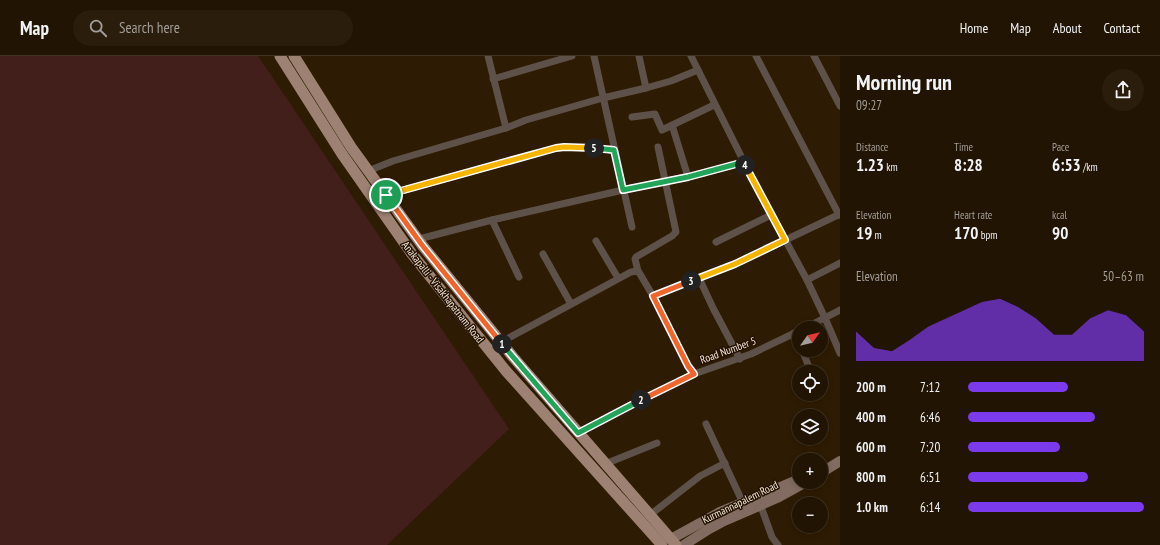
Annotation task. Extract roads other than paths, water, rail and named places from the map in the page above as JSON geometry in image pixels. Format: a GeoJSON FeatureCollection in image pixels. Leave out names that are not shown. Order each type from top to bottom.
{"type":"FeatureCollection","features":[{"type":"Feature","properties":{"kind":"main road","name":"Anakapalli - Visakhapatnam Road"},"geometry":{"type":"LineString","coordinates":[[280,56],[342,154],[412,254],[506,371],[670,543]]}},
{"type":"Feature","properties":{"kind":"main road","name":"Anakapalli - Visakhapatnam Road"},"geometry":{"type":"LineString","coordinates":[[294,56],[351,147],[422,245],[543,392],[650,515],[670,543]]}},
{"type":"Feature","properties":{"kind":"main road"},"geometry":{"type":"LineString","coordinates":[[533,401],[543,392]]}},
{"type":"Feature","properties":{"kind":"main road"},"geometry":{"type":"LineString","coordinates":[[828,462],[840,454]]}},
{"type":"Feature","properties":{"kind":"main road"},"geometry":{"type":"LineString","coordinates":[[828,469],[840,461]]}},
{"type":"Feature","properties":{"kind":"main road"},"geometry":{"type":"LineString","coordinates":[[670,543],[710,516],[743,503],[759,502],[792,483]]}},
{"type":"Feature","properties":{"kind":"main road","name":"Kurmannapalem Road"},"geometry":{"type":"LineString","coordinates":[[684,545],[709,529],[759,502],[792,488]]}},
{"type":"Feature","properties":{"kind":"street"},"geometry":{"type":"LineString","coordinates":[[488,56],[506,128]]}},
{"type":"Feature","properties":{"kind":"street"},"geometry":{"type":"LineString","coordinates":[[539,56],[541,64]]}},
{"type":"Feature","properties":{"kind":"street"},"geometry":{"type":"LineString","coordinates":[[493,79],[572,56]]}},
{"type":"Feature","properties":{"kind":"street"},"geometry":{"type":"LineString","coordinates":[[594,56],[632,227]]}},
{"type":"Feature","properties":{"kind":"street"},"geometry":{"type":"LineString","coordinates":[[639,56],[646,88]]}},
{"type":"Feature","properties":{"kind":"street"},"geometry":{"type":"LineString","coordinates":[[691,56],[714,105],[771,215],[807,280],[840,353]]}},
{"type":"Feature","properties":{"kind":"street"},"geometry":{"type":"LineString","coordinates":[[653,296],[735,264],[840,214],[756,56]]}},
{"type":"Feature","properties":{"kind":"street"},"geometry":{"type":"LineString","coordinates":[[814,56],[840,106]]}},
{"type":"Feature","properties":{"kind":"street"},"geometry":{"type":"LineString","coordinates":[[368,171],[393,161],[506,128],[526,120],[603,98],[672,81],[698,70]]}},
{"type":"Feature","properties":{"kind":"street"},"geometry":{"type":"LineString","coordinates":[[632,117],[655,114],[662,130],[714,105]]}},
{"type":"Feature","properties":{"kind":"street"},"geometry":{"type":"LineString","coordinates":[[672,125],[688,177]]}},
{"type":"Feature","properties":{"kind":"street"},"geometry":{"type":"LineString","coordinates":[[386,195],[556,148],[571,147],[614,150]]}},
{"type":"Feature","properties":{"kind":"street"},"geometry":{"type":"LineString","coordinates":[[658,147],[676,232],[635,259],[638,271],[653,296],[684,359],[694,374]]}},
{"type":"Feature","properties":{"kind":"street"},"geometry":{"type":"LineString","coordinates":[[419,239],[492,220],[623,190],[688,177],[744,162]]}},
{"type":"Feature","properties":{"kind":"street"},"geometry":{"type":"LineString","coordinates":[[716,242],[771,215]]}},
{"type":"Feature","properties":{"kind":"street"},"geometry":{"type":"LineString","coordinates":[[492,220],[519,277]]}},
{"type":"Feature","properties":{"kind":"street"},"geometry":{"type":"LineString","coordinates":[[596,241],[618,278]]}},
{"type":"Feature","properties":{"kind":"street"},"geometry":{"type":"LineString","coordinates":[[543,254],[571,304]]}},
{"type":"Feature","properties":{"kind":"street"},"geometry":{"type":"LineString","coordinates":[[807,280],[840,263]]}},
{"type":"Feature","properties":{"kind":"street"},"geometry":{"type":"LineString","coordinates":[[501,342],[618,278],[631,272],[638,271]]}},
{"type":"Feature","properties":{"kind":"street"},"geometry":{"type":"LineString","coordinates":[[699,278],[740,359]]}},
{"type":"Feature","properties":{"kind":"street"},"geometry":{"type":"LineString","coordinates":[[819,321],[840,310]]}},
{"type":"Feature","properties":{"kind":"street","name":"Road Number 5"},"geometry":{"type":"LineString","coordinates":[[578,433],[694,374],[740,359],[792,334]]}},
{"type":"Feature","properties":{"kind":"street"},"geometry":{"type":"LineString","coordinates":[[706,424],[743,503]]}},
{"type":"Feature","properties":{"kind":"street"},"geometry":{"type":"LineString","coordinates":[[605,464],[657,443]]}},
{"type":"Feature","properties":{"kind":"street"},"geometry":{"type":"LineString","coordinates":[[650,515],[700,476],[725,463]]}},
{"type":"Feature","properties":{"kind":"street"},"geometry":{"type":"LineString","coordinates":[[759,502],[772,536],[778,545]]}}]}
